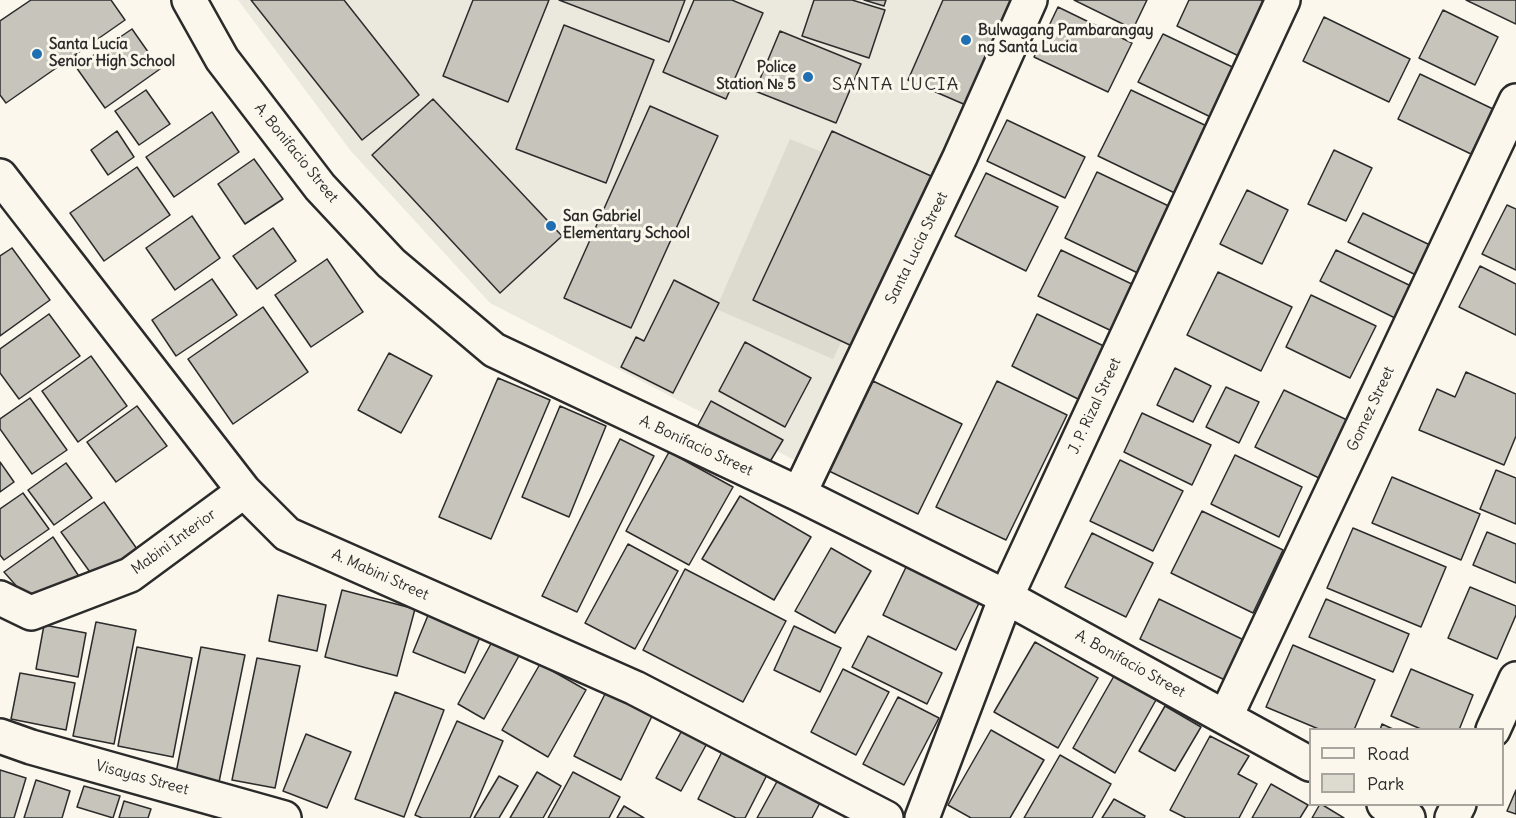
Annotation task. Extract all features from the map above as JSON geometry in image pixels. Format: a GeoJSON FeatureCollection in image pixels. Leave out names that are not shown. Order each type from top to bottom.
{"type":"FeatureCollection","features":[{"type":"Feature","properties":{"kind":"street","name":"A. Bonifacio Street"},"geometry":{"type":"LineString","coordinates":[[189,0],[222,59],[320,187],[391,263],[494,350],[799,494],[1006,597],[1309,763]]}},
{"type":"Feature","properties":{"kind":"street","name":"Santa Lucia Street"},"geometry":{"type":"LineString","coordinates":[[799,494],[960,157],[1030,0]]}},
{"type":"Feature","properties":{"kind":"street","name":"J. P. Rizal Street"},"geometry":{"type":"LineString","coordinates":[[922,818],[1006,597],[1283,0]]}},
{"type":"Feature","properties":{"kind":"street","name":"Gomez Street"},"geometry":{"type":"LineString","coordinates":[[1226,716],[1516,102]]}},
{"type":"Feature","properties":{"kind":"street","name":"A. Mabini Street"},"geometry":{"type":"LineString","coordinates":[[0,176],[244,491],[287,534],[635,688],[886,818]]}},
{"type":"Feature","properties":{"kind":"street","name":"Mabini Interior"},"geometry":{"type":"LineString","coordinates":[[0,598],[31,613],[130,575],[244,491]]}},
{"type":"Feature","properties":{"kind":"street"},"geometry":{"type":"LineString","coordinates":[[1493,728],[1516,679]]}},
{"type":"Feature","properties":{"kind":"street","name":"Visayas Street"},"geometry":{"type":"LineString","coordinates":[[0,736],[31,747],[284,818]]}},
{"type":"Feature","properties":{"kind":"street"},"geometry":{"type":"LineString","coordinates":[[1387,806],[1408,818]]}},
{"type":"Feature","properties":{"kind":"shaded area"},"geometry":{"type":"Polygon","coordinates":[[[238,0],[1015,0],[798,462],[490,303],[350,150],[238,0]]]}},
{"type":"Feature","properties":{"kind":"green space"},"geometry":{"type":"Polygon","coordinates":[[[790,139],[913,189],[833,359],[716,309],[790,139]]]}},
{"type":"Feature","properties":{"kind":"building","name":"Santa Lucia Senior High School"},"geometry":{"type":"Polygon","coordinates":[[[31,0],[111,0],[125,20],[6,103],[0,95],[0,21],[31,0]]]}},
{"type":"Feature","properties":{"kind":"building"},"geometry":{"type":"Polygon","coordinates":[[[251,0],[344,0],[419,95],[362,140],[251,0]]]}},
{"type":"Feature","properties":{"kind":"building"},"geometry":{"type":"Polygon","coordinates":[[[473,0],[549,0],[508,102],[443,76],[473,0]]]}},
{"type":"Feature","properties":{"kind":"building"},"geometry":{"type":"Polygon","coordinates":[[[559,0],[685,0],[669,42],[559,0]]]}},
{"type":"Feature","properties":{"kind":"building"},"geometry":{"type":"Polygon","coordinates":[[[694,0],[732,0],[763,13],[726,99],[663,72],[694,0]]]}},
{"type":"Feature","properties":{"kind":"building"},"geometry":{"type":"Polygon","coordinates":[[[814,0],[852,0],[885,10],[869,58],[802,36],[814,0]]]}},
{"type":"Feature","properties":{"kind":"building"},"geometry":{"type":"Polygon","coordinates":[[[864,0],[886,0],[884,6],[864,0]]]}},
{"type":"Feature","properties":{"kind":"building","name":"Bulwagang Pambarangay ng Santa Lucia"},"geometry":{"type":"Polygon","coordinates":[[[943,0],[1023,0],[975,109],[908,80],[943,0]]]}},
{"type":"Feature","properties":{"kind":"building"},"geometry":{"type":"Polygon","coordinates":[[[1074,0],[1147,0],[1133,29],[1074,0]]]}},
{"type":"Feature","properties":{"kind":"building"},"geometry":{"type":"Polygon","coordinates":[[[1189,0],[1261,0],[1274,6],[1247,60],[1177,26],[1189,0]]]}},
{"type":"Feature","properties":{"kind":"building"},"geometry":{"type":"Polygon","coordinates":[[[1466,0],[1516,0],[1516,24],[1466,0]]]}},
{"type":"Feature","properties":{"kind":"building"},"geometry":{"type":"Polygon","coordinates":[[[1058,7],[1132,43],[1108,92],[1034,57],[1058,7]]]}},
{"type":"Feature","properties":{"kind":"building"},"geometry":{"type":"Polygon","coordinates":[[[1443,10],[1498,37],[1475,85],[1419,58],[1443,10]]]}},
{"type":"Feature","properties":{"kind":"building"},"geometry":{"type":"Polygon","coordinates":[[[1324,17],[1410,59],[1389,102],[1303,61],[1324,17]]]}},
{"type":"Feature","properties":{"kind":"building"},"geometry":{"type":"Polygon","coordinates":[[[564,25],[654,60],[606,183],[516,149],[564,25]]]}},
{"type":"Feature","properties":{"kind":"building"},"geometry":{"type":"Polygon","coordinates":[[[132,29],[160,69],[105,108],[76,67],[132,29]]]}},
{"type":"Feature","properties":{"kind":"building","name":"Police Station № 5"},"geometry":{"type":"Polygon","coordinates":[[[780,31],[861,64],[836,123],[755,91],[780,31]]]}},
{"type":"Feature","properties":{"kind":"building"},"geometry":{"type":"Polygon","coordinates":[[[1163,34],[1243,72],[1219,121],[1138,82],[1163,34]]]}},
{"type":"Feature","properties":{"kind":"building"},"geometry":{"type":"Polygon","coordinates":[[[1420,74],[1493,109],[1471,154],[1398,119],[1420,74]]]}},
{"type":"Feature","properties":{"kind":"building"},"geometry":{"type":"Polygon","coordinates":[[[146,90],[170,124],[139,145],[115,111],[146,90]]]}},
{"type":"Feature","properties":{"kind":"building"},"geometry":{"type":"Polygon","coordinates":[[[1131,90],[1213,129],[1181,196],[1098,156],[1131,90]]]}},
{"type":"Feature","properties":{"kind":"building"},"geometry":{"type":"Polygon","coordinates":[[[433,99],[562,236],[500,293],[372,155],[433,99]]]}},
{"type":"Feature","properties":{"kind":"building"},"geometry":{"type":"Polygon","coordinates":[[[650,106],[718,136],[631,328],[564,298],[650,106]]]}},
{"type":"Feature","properties":{"kind":"building"},"geometry":{"type":"Polygon","coordinates":[[[212,112],[239,152],[174,197],[146,157],[212,112]]]}},
{"type":"Feature","properties":{"kind":"building"},"geometry":{"type":"Polygon","coordinates":[[[1007,120],[1085,157],[1065,198],[987,161],[1007,120]]]}},
{"type":"Feature","properties":{"kind":"building"},"geometry":{"type":"Polygon","coordinates":[[[117,131],[134,157],[108,175],[91,150],[117,131]]]}},
{"type":"Feature","properties":{"kind":"building"},"geometry":{"type":"Polygon","coordinates":[[[832,131],[931,176],[852,346],[753,300],[832,131]]]}},
{"type":"Feature","properties":{"kind":"building"},"geometry":{"type":"Polygon","coordinates":[[[1334,150],[1372,168],[1346,221],[1308,204],[1334,150]]]}},
{"type":"Feature","properties":{"kind":"building"},"geometry":{"type":"Polygon","coordinates":[[[254,159],[283,199],[245,224],[218,184],[254,159]]]}},
{"type":"Feature","properties":{"kind":"building"},"geometry":{"type":"Polygon","coordinates":[[[137,167],[170,215],[104,261],[70,213],[137,167]]]}},
{"type":"Feature","properties":{"kind":"building"},"geometry":{"type":"Polygon","coordinates":[[[1097,172],[1175,209],[1142,275],[1065,238],[1097,172]]]}},
{"type":"Feature","properties":{"kind":"building"},"geometry":{"type":"Polygon","coordinates":[[[986,173],[1058,207],[1026,271],[955,236],[986,173]]]}},
{"type":"Feature","properties":{"kind":"building"},"geometry":{"type":"Polygon","coordinates":[[[1247,190],[1288,210],[1262,264],[1220,244],[1247,190]]]}},
{"type":"Feature","properties":{"kind":"building"},"geometry":{"type":"Polygon","coordinates":[[[1507,205],[1516,209],[1516,270],[1482,254],[1507,205]]]}},
{"type":"Feature","properties":{"kind":"building"},"geometry":{"type":"Polygon","coordinates":[[[1363,213],[1430,245],[1416,275],[1348,242],[1363,213]]]}},
{"type":"Feature","properties":{"kind":"building"},"geometry":{"type":"Polygon","coordinates":[[[192,216],[220,258],[175,290],[146,248],[192,216]]]}},
{"type":"Feature","properties":{"kind":"building"},"geometry":{"type":"Polygon","coordinates":[[[273,228],[296,261],[257,289],[233,256],[273,228]]]}},
{"type":"Feature","properties":{"kind":"building"},"geometry":{"type":"Polygon","coordinates":[[[12,248],[50,300],[0,336],[0,256],[12,248]]]}},
{"type":"Feature","properties":{"kind":"building"},"geometry":{"type":"Polygon","coordinates":[[[1061,250],[1138,287],[1116,333],[1038,296],[1061,250]]]}},
{"type":"Feature","properties":{"kind":"building"},"geometry":{"type":"Polygon","coordinates":[[[1336,250],[1411,286],[1395,318],[1320,281],[1336,250]]]}},
{"type":"Feature","properties":{"kind":"building"},"geometry":{"type":"Polygon","coordinates":[[[327,259],[363,312],[311,347],[275,295],[327,259]]]}},
{"type":"Feature","properties":{"kind":"building"},"geometry":{"type":"Polygon","coordinates":[[[1480,266],[1516,284],[1516,335],[1459,307],[1480,266]]]}},
{"type":"Feature","properties":{"kind":"building"},"geometry":{"type":"Polygon","coordinates":[[[1218,272],[1292,307],[1261,371],[1187,335],[1218,272]]]}},
{"type":"Feature","properties":{"kind":"building"},"geometry":{"type":"Polygon","coordinates":[[[212,279],[237,315],[176,356],[152,320],[212,279]]]}},
{"type":"Feature","properties":{"kind":"building"},"geometry":{"type":"Polygon","coordinates":[[[674,280],[719,303],[673,393],[621,367],[636,337],[644,341],[674,280]]]}},
{"type":"Feature","properties":{"kind":"building"},"geometry":{"type":"Polygon","coordinates":[[[1311,295],[1376,326],[1350,378],[1286,347],[1311,295]]]}},
{"type":"Feature","properties":{"kind":"building"},"geometry":{"type":"Polygon","coordinates":[[[263,307],[308,372],[233,424],[188,359],[263,307]]]}},
{"type":"Feature","properties":{"kind":"building"},"geometry":{"type":"Polygon","coordinates":[[[49,314],[80,356],[19,399],[0,373],[0,349],[49,314]]]}},
{"type":"Feature","properties":{"kind":"building"},"geometry":{"type":"Polygon","coordinates":[[[1037,314],[1110,349],[1084,402],[1012,366],[1037,314]]]}},
{"type":"Feature","properties":{"kind":"building"},"geometry":{"type":"Polygon","coordinates":[[[745,342],[811,378],[785,427],[719,391],[745,342]]]}},
{"type":"Feature","properties":{"kind":"building"},"geometry":{"type":"Polygon","coordinates":[[[389,353],[432,376],[401,433],[358,410],[389,353]]]}},
{"type":"Feature","properties":{"kind":"building"},"geometry":{"type":"Polygon","coordinates":[[[91,356],[127,406],[78,442],[42,391],[91,356]]]}},
{"type":"Feature","properties":{"kind":"building"},"geometry":{"type":"Polygon","coordinates":[[[1175,368],[1211,386],[1193,422],[1157,405],[1175,368]]]}},
{"type":"Feature","properties":{"kind":"building"},"geometry":{"type":"Polygon","coordinates":[[[1466,372],[1516,394],[1516,436],[1504,465],[1419,430],[1437,389],[1455,397],[1466,372]]]}},
{"type":"Feature","properties":{"kind":"building"},"geometry":{"type":"Polygon","coordinates":[[[498,378],[550,400],[491,539],[439,517],[498,378]]]}},
{"type":"Feature","properties":{"kind":"building"},"geometry":{"type":"Polygon","coordinates":[[[873,381],[962,424],[918,514],[829,471],[873,381]]]}},
{"type":"Feature","properties":{"kind":"building"},"geometry":{"type":"Polygon","coordinates":[[[997,381],[1067,415],[1006,540],[936,507],[997,381]]]}},
{"type":"Feature","properties":{"kind":"building"},"geometry":{"type":"Polygon","coordinates":[[[1226,387],[1259,402],[1239,443],[1206,427],[1226,387]]]}},
{"type":"Feature","properties":{"kind":"building"},"geometry":{"type":"Polygon","coordinates":[[[1284,390],[1347,420],[1319,478],[1255,447],[1284,390]]]}},
{"type":"Feature","properties":{"kind":"building"},"geometry":{"type":"Polygon","coordinates":[[[30,398],[67,450],[32,474],[0,429],[0,419],[30,398]]]}},
{"type":"Feature","properties":{"kind":"building"},"geometry":{"type":"Polygon","coordinates":[[[711,401],[783,440],[768,465],[697,427],[711,401]]]}},
{"type":"Feature","properties":{"kind":"building"},"geometry":{"type":"Polygon","coordinates":[[[137,406],[167,446],[116,482],[87,442],[137,406]]]}},
{"type":"Feature","properties":{"kind":"building"},"geometry":{"type":"Polygon","coordinates":[[[560,406],[606,426],[569,517],[522,497],[560,406]]]}},
{"type":"Feature","properties":{"kind":"building"},"geometry":{"type":"Polygon","coordinates":[[[1142,413],[1211,445],[1192,485],[1124,452],[1142,413]]]}},
{"type":"Feature","properties":{"kind":"building"},"geometry":{"type":"Polygon","coordinates":[[[620,439],[654,456],[577,612],[542,596],[620,439]]]}},
{"type":"Feature","properties":{"kind":"building"},"geometry":{"type":"Polygon","coordinates":[[[669,452],[733,487],[689,565],[626,531],[669,452]]]}},
{"type":"Feature","properties":{"kind":"building"},"geometry":{"type":"Polygon","coordinates":[[[1235,455],[1302,487],[1279,537],[1211,504],[1235,455]]]}},
{"type":"Feature","properties":{"kind":"building"},"geometry":{"type":"Polygon","coordinates":[[[1120,460],[1183,491],[1153,551],[1090,521],[1120,460]]]}},
{"type":"Feature","properties":{"kind":"building"},"geometry":{"type":"Polygon","coordinates":[[[0,462],[14,482],[0,492],[0,462]]]}},
{"type":"Feature","properties":{"kind":"building"},"geometry":{"type":"Polygon","coordinates":[[[66,463],[92,498],[54,525],[28,490],[66,463]]]}},
{"type":"Feature","properties":{"kind":"building"},"geometry":{"type":"Polygon","coordinates":[[[1496,470],[1516,478],[1516,524],[1480,509],[1496,470]]]}},
{"type":"Feature","properties":{"kind":"building"},"geometry":{"type":"Polygon","coordinates":[[[1392,477],[1480,514],[1461,560],[1372,523],[1392,477]]]}},
{"type":"Feature","properties":{"kind":"building"},"geometry":{"type":"Polygon","coordinates":[[[23,493],[49,529],[4,560],[0,555],[0,509],[23,493]]]}},
{"type":"Feature","properties":{"kind":"building"},"geometry":{"type":"Polygon","coordinates":[[[740,496],[811,537],[774,600],[702,559],[740,496]]]}},
{"type":"Feature","properties":{"kind":"building"},"geometry":{"type":"Polygon","coordinates":[[[104,502],[137,549],[95,579],[61,532],[104,502]]]}},
{"type":"Feature","properties":{"kind":"building"},"geometry":{"type":"Polygon","coordinates":[[[1202,511],[1283,550],[1253,613],[1171,573],[1202,511]]]}},
{"type":"Feature","properties":{"kind":"building"},"geometry":{"type":"Polygon","coordinates":[[[1353,528],[1446,567],[1421,627],[1327,588],[1353,528]]]}},
{"type":"Feature","properties":{"kind":"building"},"geometry":{"type":"Polygon","coordinates":[[[1487,532],[1516,544],[1516,583],[1473,565],[1487,532]]]}},
{"type":"Feature","properties":{"kind":"building"},"geometry":{"type":"Polygon","coordinates":[[[1092,533],[1153,563],[1126,617],[1065,587],[1092,533]]]}},
{"type":"Feature","properties":{"kind":"building"},"geometry":{"type":"Polygon","coordinates":[[[53,537],[82,581],[27,598],[4,572],[53,537]]]}},
{"type":"Feature","properties":{"kind":"building"},"geometry":{"type":"Polygon","coordinates":[[[628,544],[678,571],[635,649],[585,623],[628,544]]]}},
{"type":"Feature","properties":{"kind":"building"},"geometry":{"type":"Polygon","coordinates":[[[831,548],[871,571],[835,633],[795,611],[831,548]]]}},
{"type":"Feature","properties":{"kind":"building"},"geometry":{"type":"Polygon","coordinates":[[[908,563],[981,599],[956,650],[883,615],[908,563]]]}},
{"type":"Feature","properties":{"kind":"building"},"geometry":{"type":"Polygon","coordinates":[[[685,569],[786,621],[743,702],[643,650],[685,569]]]}},
{"type":"Feature","properties":{"kind":"building"},"geometry":{"type":"Polygon","coordinates":[[[1470,587],[1516,606],[1516,615],[1497,659],[1448,638],[1470,587]]]}},
{"type":"Feature","properties":{"kind":"building"},"geometry":{"type":"Polygon","coordinates":[[[342,590],[415,609],[397,676],[325,657],[342,590]]]}},
{"type":"Feature","properties":{"kind":"building"},"geometry":{"type":"Polygon","coordinates":[[[278,595],[326,605],[317,651],[269,641],[278,595]]]}},
{"type":"Feature","properties":{"kind":"building"},"geometry":{"type":"Polygon","coordinates":[[[1159,599],[1248,642],[1229,682],[1140,639],[1159,599]]]}},
{"type":"Feature","properties":{"kind":"building"},"geometry":{"type":"Polygon","coordinates":[[[1326,599],[1409,634],[1393,672],[1309,637],[1326,599]]]}},
{"type":"Feature","properties":{"kind":"building"},"geometry":{"type":"Polygon","coordinates":[[[431,608],[483,630],[465,673],[413,652],[431,608]]]}},
{"type":"Feature","properties":{"kind":"building"},"geometry":{"type":"Polygon","coordinates":[[[96,622],[136,630],[114,744],[73,736],[96,622]]]}},
{"type":"Feature","properties":{"kind":"building"},"geometry":{"type":"Polygon","coordinates":[[[44,625],[86,633],[78,677],[36,669],[44,625]]]}},
{"type":"Feature","properties":{"kind":"building"},"geometry":{"type":"Polygon","coordinates":[[[794,626],[841,648],[820,692],[774,670],[794,626]]]}},
{"type":"Feature","properties":{"kind":"building"},"geometry":{"type":"Polygon","coordinates":[[[868,636],[942,673],[927,704],[852,667],[868,636]]]}},
{"type":"Feature","properties":{"kind":"building"},"geometry":{"type":"Polygon","coordinates":[[[493,640],[520,654],[484,719],[458,704],[493,640]]]}},
{"type":"Feature","properties":{"kind":"building"},"geometry":{"type":"Polygon","coordinates":[[[1035,642],[1098,678],[1058,748],[994,712],[1035,642]]]}},
{"type":"Feature","properties":{"kind":"building"},"geometry":{"type":"Polygon","coordinates":[[[1293,645],[1375,680],[1355,728],[1316,728],[1266,707],[1293,645]]]}},
{"type":"Feature","properties":{"kind":"building"},"geometry":{"type":"Polygon","coordinates":[[[137,647],[192,658],[173,757],[118,746],[137,647]]]}},
{"type":"Feature","properties":{"kind":"building"},"geometry":{"type":"Polygon","coordinates":[[[201,647],[245,655],[219,782],[176,773],[201,647]]]}},
{"type":"Feature","properties":{"kind":"building"},"geometry":{"type":"Polygon","coordinates":[[[257,658],[300,666],[275,788],[232,780],[257,658]]]}},
{"type":"Feature","properties":{"kind":"building"},"geometry":{"type":"Polygon","coordinates":[[[540,664],[586,690],[548,757],[502,730],[540,664]]]}},
{"type":"Feature","properties":{"kind":"building"},"geometry":{"type":"Polygon","coordinates":[[[843,669],[889,692],[856,755],[811,732],[843,669]]]}},
{"type":"Feature","properties":{"kind":"building"},"geometry":{"type":"Polygon","coordinates":[[[1411,669],[1473,695],[1460,728],[1418,728],[1391,716],[1411,669]]]}},
{"type":"Feature","properties":{"kind":"building"},"geometry":{"type":"Polygon","coordinates":[[[20,673],[75,683],[66,730],[11,719],[20,673]]]}},
{"type":"Feature","properties":{"kind":"building"},"geometry":{"type":"Polygon","coordinates":[[[1114,676],[1156,700],[1115,773],[1073,748],[1114,676]]]}},
{"type":"Feature","properties":{"kind":"building"},"geometry":{"type":"Polygon","coordinates":[[[609,686],[655,710],[621,780],[574,756],[609,686]]]}},
{"type":"Feature","properties":{"kind":"building"},"geometry":{"type":"Polygon","coordinates":[[[395,692],[444,710],[404,817],[355,799],[395,692]]]}},
{"type":"Feature","properties":{"kind":"building"},"geometry":{"type":"Polygon","coordinates":[[[898,697],[939,718],[904,785],[863,764],[898,697]]]}},
{"type":"Feature","properties":{"kind":"building"},"geometry":{"type":"Polygon","coordinates":[[[1165,706],[1201,727],[1175,771],[1139,751],[1165,706]]]}},
{"type":"Feature","properties":{"kind":"building"},"geometry":{"type":"Polygon","coordinates":[[[457,721],[503,741],[470,818],[422,818],[415,815],[457,721]]]}},
{"type":"Feature","properties":{"kind":"building"},"geometry":{"type":"Polygon","coordinates":[[[686,723],[711,736],[681,791],[656,778],[686,723]]]}},
{"type":"Feature","properties":{"kind":"building"},"geometry":{"type":"Polygon","coordinates":[[[991,730],[1044,760],[1010,818],[971,818],[948,805],[991,730]]]}},
{"type":"Feature","properties":{"kind":"building"},"geometry":{"type":"Polygon","coordinates":[[[306,734],[351,752],[327,808],[283,791],[306,734]]]}},
{"type":"Feature","properties":{"kind":"building"},"geometry":{"type":"Polygon","coordinates":[[[1210,736],[1249,756],[1238,774],[1257,784],[1239,818],[1186,818],[1170,810],[1210,736]]]}},
{"type":"Feature","properties":{"kind":"building"},"geometry":{"type":"Polygon","coordinates":[[[725,746],[770,769],[745,818],[736,818],[698,799],[725,746]]]}},
{"type":"Feature","properties":{"kind":"building"},"geometry":{"type":"Polygon","coordinates":[[[1060,755],[1111,784],[1092,818],[1024,818],[1060,755]]]}},
{"type":"Feature","properties":{"kind":"building"},"geometry":{"type":"Polygon","coordinates":[[[0,770],[26,778],[14,818],[0,818],[0,770]]]}},
{"type":"Feature","properties":{"kind":"building"},"geometry":{"type":"Polygon","coordinates":[[[537,772],[561,786],[543,818],[510,818],[537,772]]]}},
{"type":"Feature","properties":{"kind":"building"},"geometry":{"type":"Polygon","coordinates":[[[573,772],[620,797],[609,818],[548,818],[573,772]]]}},
{"type":"Feature","properties":{"kind":"building"},"geometry":{"type":"Polygon","coordinates":[[[499,776],[518,786],[499,818],[474,818],[499,776]]]}},
{"type":"Feature","properties":{"kind":"building"},"geometry":{"type":"Polygon","coordinates":[[[780,776],[822,799],[812,818],[757,818],[780,776]]]}},
{"type":"Feature","properties":{"kind":"building"},"geometry":{"type":"Polygon","coordinates":[[[36,780],[70,791],[62,818],[24,818],[36,780]]]}},
{"type":"Feature","properties":{"kind":"building"},"geometry":{"type":"Polygon","coordinates":[[[1271,784],[1308,805],[1300,818],[1252,818],[1271,784]]]}},
{"type":"Feature","properties":{"kind":"building"},"geometry":{"type":"Polygon","coordinates":[[[84,786],[120,796],[113,818],[77,807],[84,786]]]}},
{"type":"Feature","properties":{"kind":"building"},"geometry":{"type":"Polygon","coordinates":[[[1516,790],[1516,814],[1507,811],[1516,790]]]}},
{"type":"Feature","properties":{"kind":"building"},"geometry":{"type":"Polygon","coordinates":[[[1114,799],[1145,816],[1144,818],[1102,818],[1114,799]]]}},
{"type":"Feature","properties":{"kind":"building"},"geometry":{"type":"Polygon","coordinates":[[[124,801],[151,809],[148,818],[119,818],[124,801]]]}},
{"type":"Feature","properties":{"kind":"building"},"geometry":{"type":"Polygon","coordinates":[[[624,806],[644,818],[617,818],[624,806]]]}},
{"type":"Feature","properties":{"kind":"building"},"geometry":{"type":"Polygon","coordinates":[[[1319,806],[1324,806],[1344,818],[1312,818],[1319,806]]]}},
{"type":"Feature","properties":{"kind":"place","name":"Bulwagang Pambarangay ng Santa Lucia"},"geometry":{"type":"Point","coordinates":[966,40]}},
{"type":"Feature","properties":{"kind":"place","name":"Santa Lucia Senior High School"},"geometry":{"type":"Point","coordinates":[37,54]}},
{"type":"Feature","properties":{"kind":"place","name":"Police Station № 5"},"geometry":{"type":"Point","coordinates":[808,77]}},
{"type":"Feature","properties":{"kind":"place","name":"San Gabriel Elementary School"},"geometry":{"type":"Point","coordinates":[551,226]}},
{"type":"Feature","properties":{"kind":"district","name":"SANTA LUCIA"},"geometry":{"type":"Point","coordinates":[896,85]}}]}
